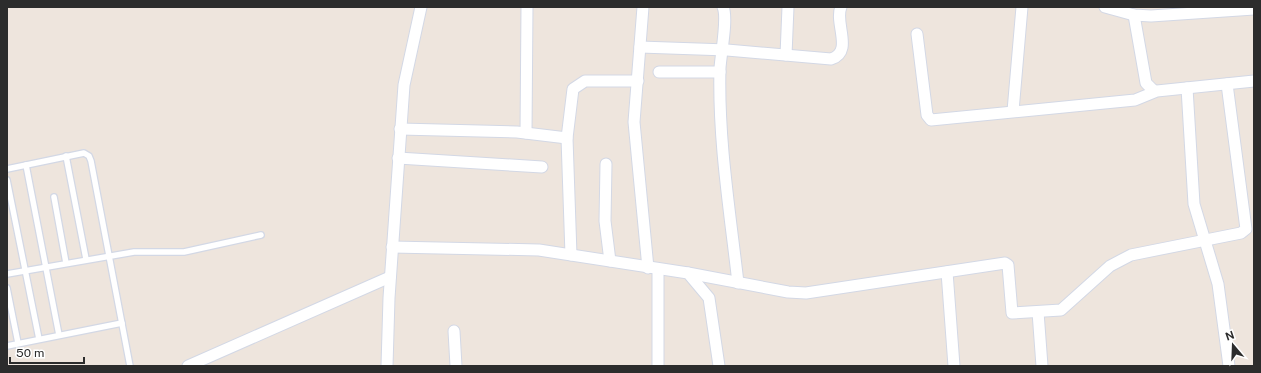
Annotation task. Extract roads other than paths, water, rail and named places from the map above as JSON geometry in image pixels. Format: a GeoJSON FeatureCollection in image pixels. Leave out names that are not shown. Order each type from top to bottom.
{"type":"FeatureCollection","features":[{"type":"Feature","properties":{"kind":"street"},"geometry":{"type":"LineString","coordinates":[[387,366],[390,276],[404,85],[421,7]]}},
{"type":"Feature","properties":{"kind":"street"},"geometry":{"type":"LineString","coordinates":[[526,133],[527,7]]}},
{"type":"Feature","properties":{"kind":"street"},"geometry":{"type":"LineString","coordinates":[[643,7],[634,122],[653,268],[658,366]]}},
{"type":"Feature","properties":{"kind":"street"},"geometry":{"type":"LineString","coordinates":[[723,7],[724,21],[720,72],[722,148],[738,283]]}},
{"type":"Feature","properties":{"kind":"street"},"geometry":{"type":"LineString","coordinates":[[786,55],[788,7]]}},
{"type":"Feature","properties":{"kind":"street"},"geometry":{"type":"LineString","coordinates":[[640,47],[721,50],[828,59],[838,56],[843,45],[839,16],[841,7]]}},
{"type":"Feature","properties":{"kind":"street"},"geometry":{"type":"LineString","coordinates":[[1013,111],[1022,7]]}},
{"type":"Feature","properties":{"kind":"street"},"geometry":{"type":"LineString","coordinates":[[1105,7],[1134,15],[1166,16],[1254,9]]}},
{"type":"Feature","properties":{"kind":"street"},"geometry":{"type":"LineString","coordinates":[[1134,15],[1146,83],[1154,91]]}},
{"type":"Feature","properties":{"kind":"street"},"geometry":{"type":"LineString","coordinates":[[917,34],[929,119],[1137,100],[1154,91],[1254,82]]}},
{"type":"Feature","properties":{"kind":"street"},"geometry":{"type":"LineString","coordinates":[[659,72],[720,72]]}},
{"type":"Feature","properties":{"kind":"street"},"geometry":{"type":"LineString","coordinates":[[571,255],[567,138],[573,89],[577,84],[584,81],[638,81]]}},
{"type":"Feature","properties":{"kind":"street"},"geometry":{"type":"LineString","coordinates":[[392,247],[539,250],[688,273],[788,292],[806,293],[1007,264],[1011,312],[1038,312],[1063,308],[1110,266],[1131,255],[1242,233],[1246,229],[1247,226],[1227,84]]}},
{"type":"Feature","properties":{"kind":"street"},"geometry":{"type":"LineString","coordinates":[[1187,88],[1194,204],[1218,284],[1229,366]]}},
{"type":"Feature","properties":{"kind":"street"},"geometry":{"type":"LineString","coordinates":[[400,129],[526,133],[567,138]]}},
{"type":"Feature","properties":{"kind":"street"},"geometry":{"type":"LineString","coordinates":[[398,158],[542,167]]}},
{"type":"Feature","properties":{"kind":"street"},"geometry":{"type":"LineString","coordinates":[[606,164],[605,221],[610,261]]}},
{"type":"Feature","properties":{"kind":"street"},"geometry":{"type":"LineString","coordinates":[[947,272],[954,366]]}},
{"type":"Feature","properties":{"kind":"street"},"geometry":{"type":"LineString","coordinates":[[688,273],[709,298],[719,366]]}},
{"type":"Feature","properties":{"kind":"street"},"geometry":{"type":"LineString","coordinates":[[188,366],[390,276]]}},
{"type":"Feature","properties":{"kind":"street"},"geometry":{"type":"LineString","coordinates":[[1038,312],[1042,366]]}},
{"type":"Feature","properties":{"kind":"street"},"geometry":{"type":"LineString","coordinates":[[454,331],[456,366]]}},
{"type":"Feature","properties":{"kind":"lane"},"geometry":{"type":"LineString","coordinates":[[7,169],[84,153],[89,156],[92,162],[130,366]]}},
{"type":"Feature","properties":{"kind":"lane"},"geometry":{"type":"LineString","coordinates":[[66,156],[86,259]]}},
{"type":"Feature","properties":{"kind":"lane"},"geometry":{"type":"LineString","coordinates":[[26,165],[59,335]]}},
{"type":"Feature","properties":{"kind":"lane"},"geometry":{"type":"LineString","coordinates":[[7,180],[39,339]]}},
{"type":"Feature","properties":{"kind":"lane"},"geometry":{"type":"LineString","coordinates":[[54,197],[66,263]]}},
{"type":"Feature","properties":{"kind":"lane"},"geometry":{"type":"LineString","coordinates":[[7,274],[109,255],[148,251],[184,252],[261,235]]}},
{"type":"Feature","properties":{"kind":"lane"},"geometry":{"type":"LineString","coordinates":[[7,288],[18,343]]}},
{"type":"Feature","properties":{"kind":"lane"},"geometry":{"type":"LineString","coordinates":[[7,346],[122,323]]}}]}
